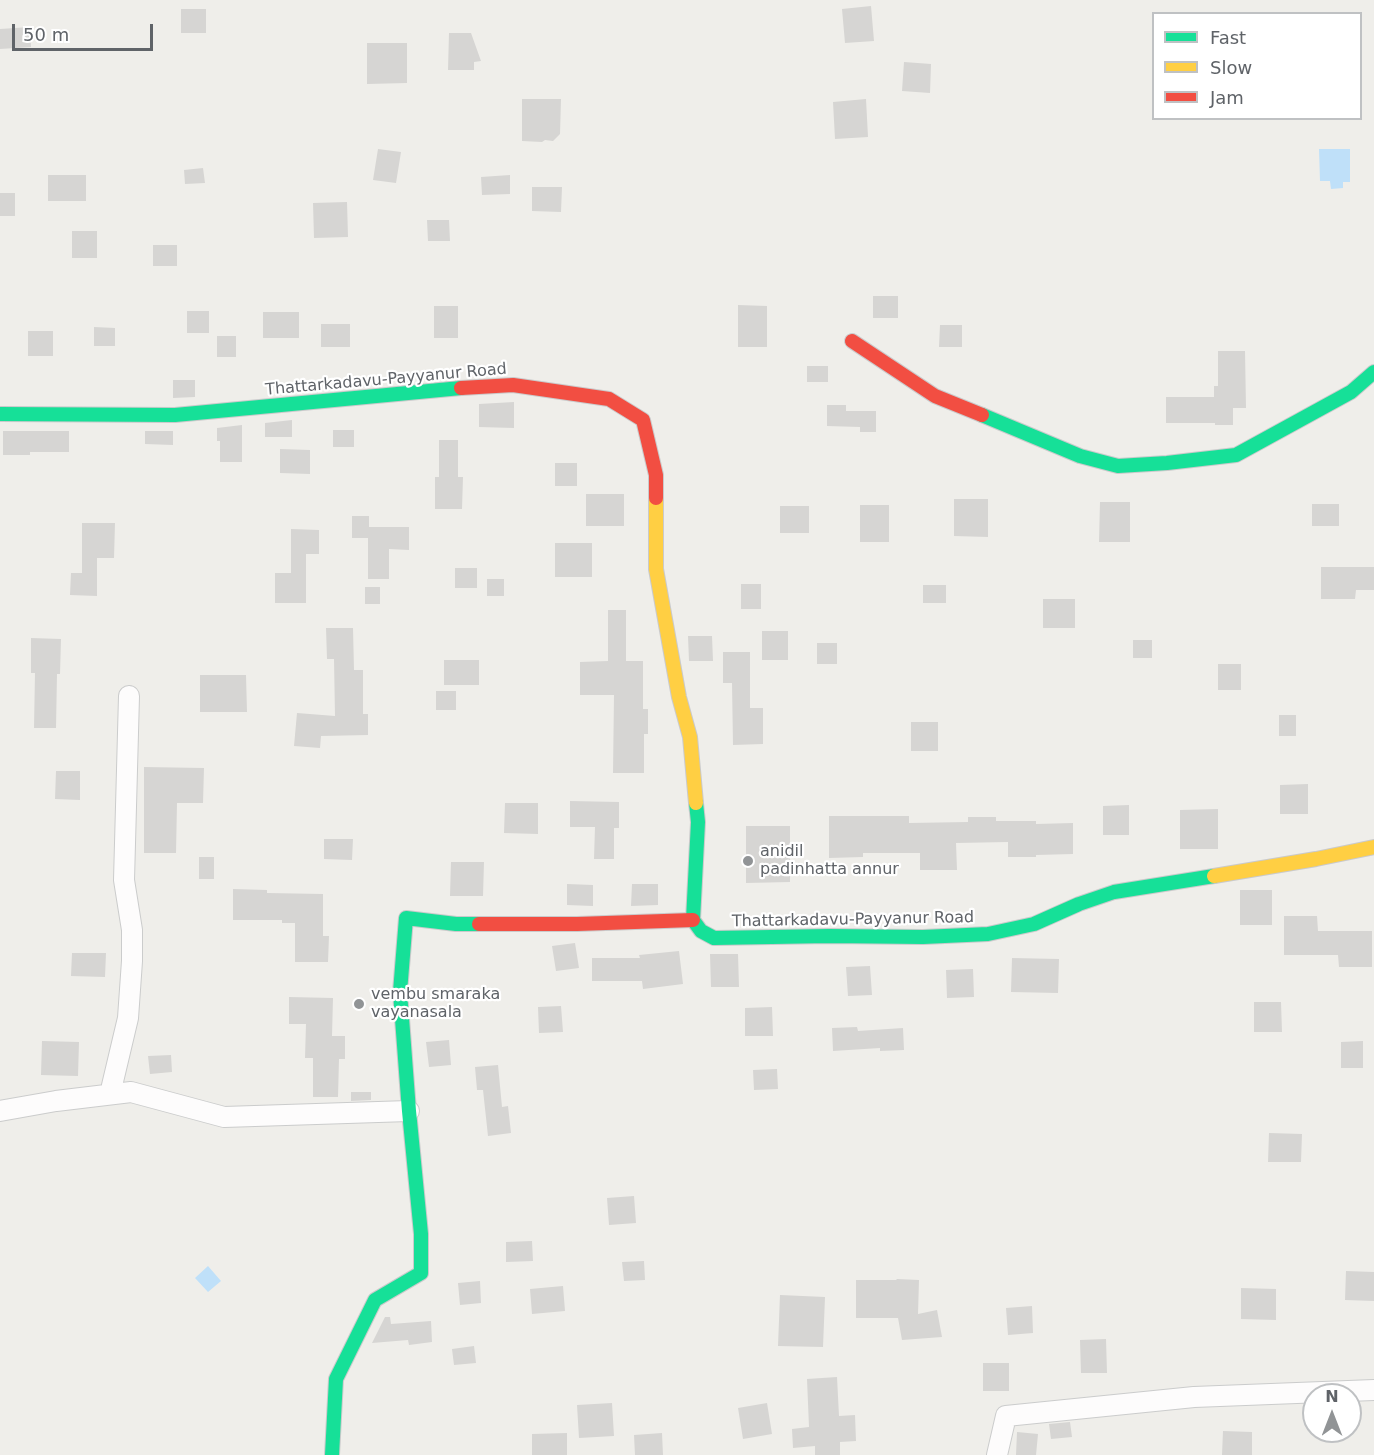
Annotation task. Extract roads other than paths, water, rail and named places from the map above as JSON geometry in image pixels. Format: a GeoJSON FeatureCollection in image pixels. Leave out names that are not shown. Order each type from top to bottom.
{"type":"FeatureCollection","features":[{"type":"Feature","properties":{"kind":"main road"},"geometry":{"type":"LineString","coordinates":[[852,341],[935,396],[1080,456],[1118,466],[1236,455],[1352,392],[1374,372]]}},
{"type":"Feature","properties":{"kind":"main road","name":"Thattarkadavu-Payyanur Road"},"geometry":{"type":"LineString","coordinates":[[0,414],[175,415],[434,390],[513,385],[609,399],[643,420],[656,475],[656,569],[679,697],[690,737],[694,774],[698,822],[693,920],[701,931],[714,938],[923,937],[988,934],[1034,924],[1079,904],[1114,892],[1316,860],[1374,847]]}},
{"type":"Feature","properties":{"kind":"main road"},"geometry":{"type":"LineString","coordinates":[[332,1455],[336,1379],[375,1300],[421,1273],[421,1234],[400,992],[406,918],[456,924],[577,924],[693,920]]}},
{"type":"Feature","properties":{"kind":"street"},"geometry":{"type":"LineString","coordinates":[[110,1094],[128,1018],[132,961],[132,930],[124,880],[129,696]]}},
{"type":"Feature","properties":{"kind":"street"},"geometry":{"type":"LineString","coordinates":[[0,1111],[56,1101],[131,1092],[224,1117],[409,1111]]}},
{"type":"Feature","properties":{"kind":"street"},"geometry":{"type":"LineString","coordinates":[[997,1455],[1005,1416],[1194,1397],[1374,1390]]}},
{"type":"Feature","properties":{"kind":"water"},"geometry":{"type":"Polygon","coordinates":[[[1319,149],[1350,149],[1350,182],[1343,182],[1343,188],[1331,189],[1330,181],[1320,181],[1319,149]]]}},
{"type":"Feature","properties":{"kind":"water"},"geometry":{"type":"Polygon","coordinates":[[[208,1266],[221,1281],[208,1292],[195,1278],[208,1266]]]}},
{"type":"Feature","properties":{"kind":"place","name":"anidil padinhatta annur"},"geometry":{"type":"Point","coordinates":[748,861]}},
{"type":"Feature","properties":{"kind":"place","name":"vembu smaraka vayanasala"},"geometry":{"type":"Point","coordinates":[359,1004]}}]}
